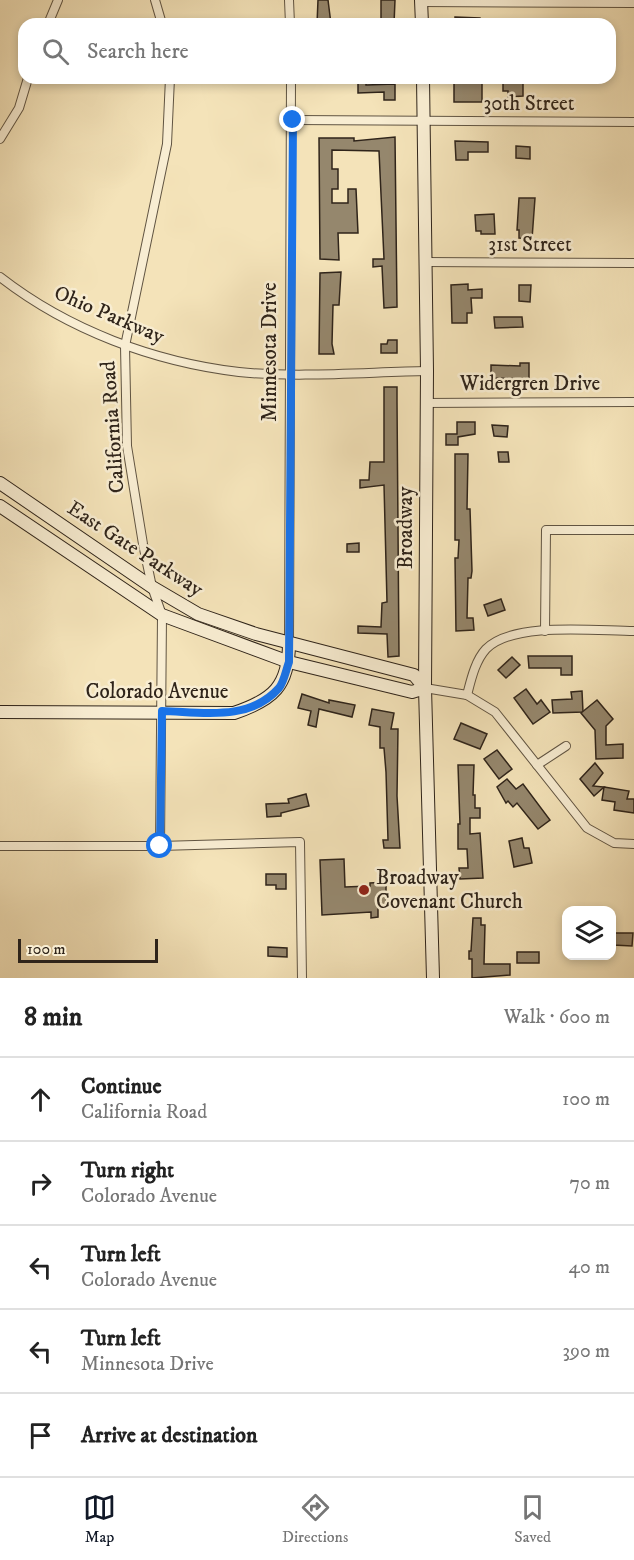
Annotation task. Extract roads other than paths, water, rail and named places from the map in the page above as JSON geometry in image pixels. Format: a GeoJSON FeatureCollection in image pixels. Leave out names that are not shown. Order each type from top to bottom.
{"type":"FeatureCollection","features":[{"type":"Feature","properties":{"kind":"street"},"geometry":{"type":"LineString","coordinates":[[50,18],[58,0]]}},
{"type":"Feature","properties":{"kind":"street"},"geometry":{"type":"LineString","coordinates":[[155,0],[160,18]]}},
{"type":"Feature","properties":{"kind":"street"},"geometry":{"type":"LineString","coordinates":[[289,0],[290,18]]}},
{"type":"Feature","properties":{"kind":"street"},"geometry":{"type":"LineString","coordinates":[[422,18],[421,1],[634,3]]}},
{"type":"Feature","properties":{"kind":"street"},"geometry":{"type":"LineString","coordinates":[[0,139],[19,108],[26,84]]}},
{"type":"Feature","properties":{"kind":"street","name":"California Road"},"geometry":{"type":"LineString","coordinates":[[160,846],[162,615],[152,587],[128,446],[125,346],[167,144],[170,84]]}},
{"type":"Feature","properties":{"kind":"street","name":"Minnesota Drive"},"geometry":{"type":"LineString","coordinates":[[289,662],[289,373],[293,120],[291,84]]}},
{"type":"Feature","properties":{"kind":"street","name":"Broadway"},"geometry":{"type":"LineString","coordinates":[[423,84],[427,371],[425,688],[433,978]]}},
{"type":"Feature","properties":{"kind":"street","name":"30th Street"},"geometry":{"type":"LineString","coordinates":[[293,120],[634,122]]}},
{"type":"Feature","properties":{"kind":"street","name":"31st Street"},"geometry":{"type":"LineString","coordinates":[[425,262],[634,263]]}},
{"type":"Feature","properties":{"kind":"street","name":"Ohio Parkway"},"geometry":{"type":"LineString","coordinates":[[0,277],[32,302],[125,346],[168,359],[240,372],[427,371]]}},
{"type":"Feature","properties":{"kind":"street","name":"Widergren Drive"},"geometry":{"type":"LineString","coordinates":[[425,403],[634,402]]}},
{"type":"Feature","properties":{"kind":"street","name":"East Gate Parkway"},"geometry":{"type":"LineString","coordinates":[[0,483],[152,587],[220,623],[414,675],[425,688]]}},
{"type":"Feature","properties":{"kind":"street","name":"East Gate Parkway"},"geometry":{"type":"LineString","coordinates":[[0,506],[162,615],[289,662],[412,692],[425,688],[466,695],[495,712],[587,828],[614,843],[634,844]]}},
{"type":"Feature","properties":{"kind":"street"},"geometry":{"type":"LineString","coordinates":[[545,631],[546,530],[634,530]]}},
{"type":"Feature","properties":{"kind":"street"},"geometry":{"type":"LineString","coordinates":[[466,695],[472,673],[486,649],[507,635],[545,631],[634,631]]}},
{"type":"Feature","properties":{"kind":"street","name":"Colorado Avenue"},"geometry":{"type":"LineString","coordinates":[[0,712],[234,713],[258,705],[280,687],[289,662]]}},
{"type":"Feature","properties":{"kind":"street"},"geometry":{"type":"LineString","coordinates":[[537,765],[566,746]]}},
{"type":"Feature","properties":{"kind":"street"},"geometry":{"type":"LineString","coordinates":[[0,846],[160,846],[300,842],[302,978]]}},
{"type":"Feature","properties":{"kind":"place","name":"Broadway Covenant Church"},"geometry":{"type":"Point","coordinates":[364,890]}}]}
